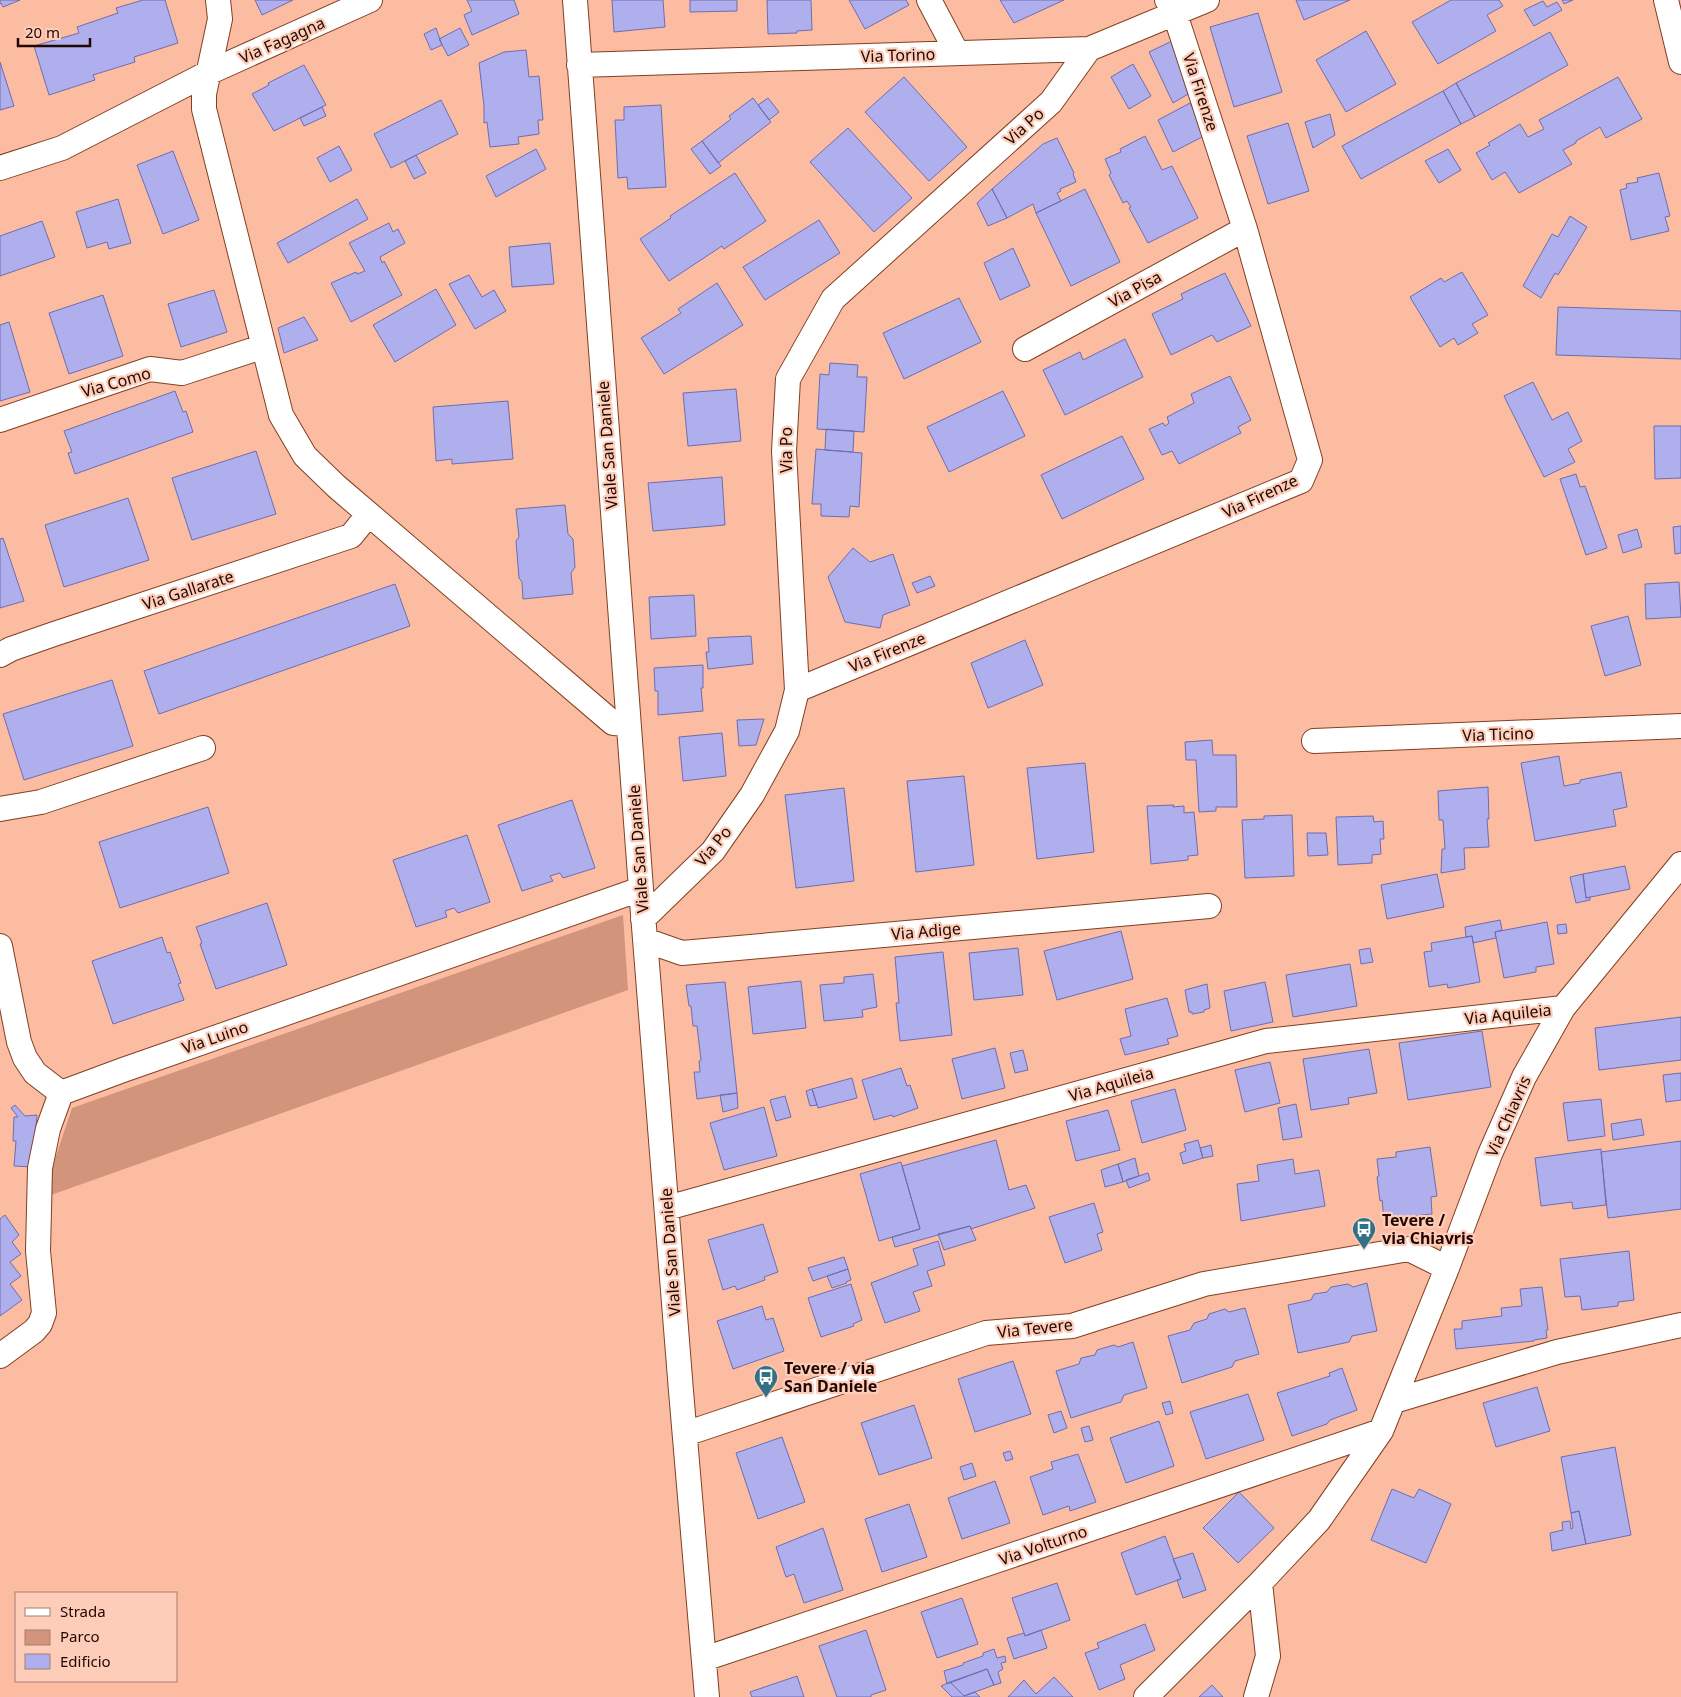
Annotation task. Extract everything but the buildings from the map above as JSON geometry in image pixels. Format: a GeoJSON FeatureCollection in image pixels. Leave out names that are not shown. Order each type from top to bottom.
{"type":"FeatureCollection","features":[{"type":"Feature","properties":{"kind":"street"},"geometry":{"type":"LineString","coordinates":[[218,0],[220,19],[202,76],[204,109],[280,416],[305,456],[368,515],[612,724],[628,724]]}},
{"type":"Feature","properties":{"kind":"street","name":"Via Fagagna"},"geometry":{"type":"LineString","coordinates":[[202,76],[370,0]]}},
{"type":"Feature","properties":{"kind":"street","name":"Viale San Daniele"},"geometry":{"type":"LineString","coordinates":[[575,0],[628,724],[707,1697]]}},
{"type":"Feature","properties":{"kind":"street"},"geometry":{"type":"LineString","coordinates":[[930,0],[957,53]]}},
{"type":"Feature","properties":{"kind":"street","name":"Via Torino"},"geometry":{"type":"LineString","coordinates":[[579,65],[1089,49],[1171,7],[1207,0]]}},
{"type":"Feature","properties":{"kind":"street"},"geometry":{"type":"LineString","coordinates":[[1666,0],[1681,62]]}},
{"type":"Feature","properties":{"kind":"street","name":"Via Firenze"},"geometry":{"type":"LineString","coordinates":[[797,690],[1301,481],[1310,460],[1245,229],[1171,7]]}},
{"type":"Feature","properties":{"kind":"street","name":"Via Po"},"geometry":{"type":"LineString","coordinates":[[644,929],[713,851],[752,795],[787,731],[797,690],[784,451],[788,379],[833,299],[1051,102],[1089,49]]}},
{"type":"Feature","properties":{"kind":"street"},"geometry":{"type":"LineString","coordinates":[[0,168],[62,148],[202,76]]}},
{"type":"Feature","properties":{"kind":"street","name":"Via Pisa"},"geometry":{"type":"LineString","coordinates":[[1025,348],[1245,229]]}},
{"type":"Feature","properties":{"kind":"street","name":"Via Como"},"geometry":{"type":"LineString","coordinates":[[0,420],[150,369],[182,373],[262,347]]}},
{"type":"Feature","properties":{"kind":"street","name":"Via Gallarate"},"geometry":{"type":"LineString","coordinates":[[0,655],[11,649],[54,634],[351,536],[368,515]]}},
{"type":"Feature","properties":{"kind":"street","name":"Via Ticino"},"geometry":{"type":"LineString","coordinates":[[1314,741],[1681,726]]}},
{"type":"Feature","properties":{"kind":"street"},"geometry":{"type":"LineString","coordinates":[[0,809],[42,802],[203,748]]}},
{"type":"Feature","properties":{"kind":"street","name":"Via Chiavris"},"geometry":{"type":"LineString","coordinates":[[1146,1697],[1260,1583],[1319,1520],[1381,1431],[1494,1146],[1524,1077],[1563,1008],[1681,864]]}},
{"type":"Feature","properties":{"kind":"street","name":"Via Luino"},"geometry":{"type":"LineString","coordinates":[[61,1093],[122,1070],[641,890]]}},
{"type":"Feature","properties":{"kind":"street","name":"Via Adige"},"geometry":{"type":"LineString","coordinates":[[644,929],[682,953],[1209,906]]}},
{"type":"Feature","properties":{"kind":"street"},"geometry":{"type":"LineString","coordinates":[[0,946],[19,1042],[25,1058],[35,1073],[61,1093],[48,1129],[40,1168],[38,1251],[44,1313],[40,1324],[34,1331],[0,1356]]}},
{"type":"Feature","properties":{"kind":"street","name":"Via Aquileia"},"geometry":{"type":"LineString","coordinates":[[667,1208],[1266,1041],[1563,1008]]}},
{"type":"Feature","properties":{"kind":"street","name":"Via Tevere"},"geometry":{"type":"LineString","coordinates":[[685,1434],[986,1333],[1072,1326],[1204,1284],[1408,1249],[1447,1268]]}},
{"type":"Feature","properties":{"kind":"street"},"geometry":{"type":"LineString","coordinates":[[1394,1401],[1557,1352],[1681,1325]]}},
{"type":"Feature","properties":{"kind":"street","name":"Via Volturno"},"geometry":{"type":"LineString","coordinates":[[704,1659],[1381,1431]]}},
{"type":"Feature","properties":{"kind":"street"},"geometry":{"type":"LineString","coordinates":[[1256,1697],[1268,1656],[1260,1583]]}},
{"type":"Feature","properties":{"kind":"green space"},"geometry":{"type":"Polygon","coordinates":[[[623,915],[628,990],[51,1195],[51,1171],[72,1108],[623,915]]]}},
{"type":"Feature","properties":{"kind":"place","name":"Tevere / via Chiavris"},"geometry":{"type":"Point","coordinates":[1364,1250]}},
{"type":"Feature","properties":{"kind":"place","name":"Tevere / via San Daniele"},"geometry":{"type":"Point","coordinates":[766,1398]}}]}
